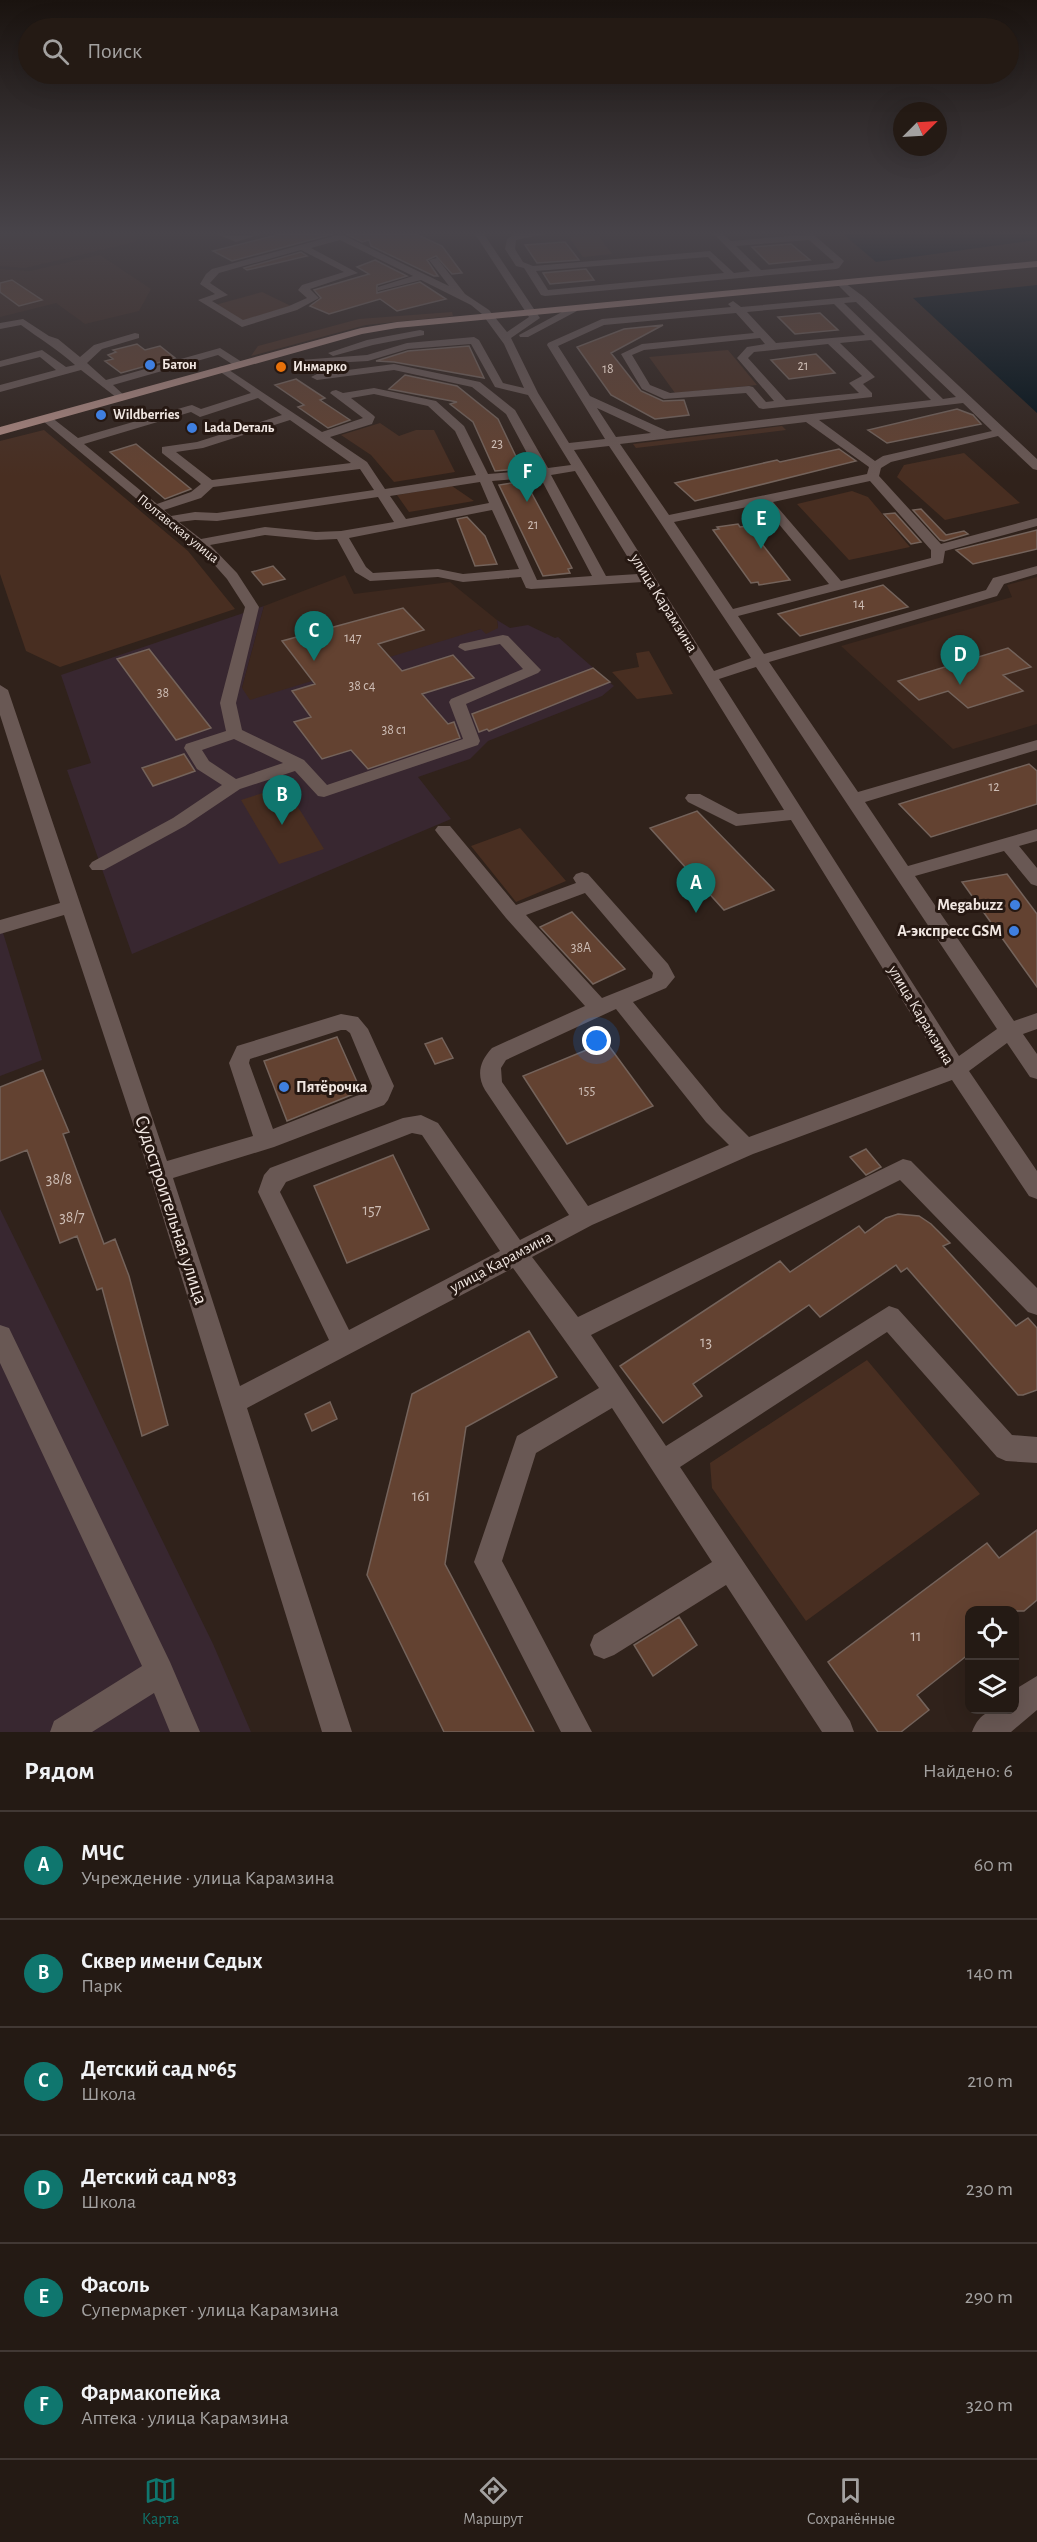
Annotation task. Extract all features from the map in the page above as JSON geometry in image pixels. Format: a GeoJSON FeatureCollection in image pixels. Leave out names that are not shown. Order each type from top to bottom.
{"type":"FeatureCollection","features":[{"type":"Feature","properties":{"kind":"main road"},"geometry":{"type":"LineString","coordinates":[[0,431],[239,364],[292,357],[360,331],[398,325],[514,315]]}},
{"type":"Feature","properties":{"kind":"street"},"geometry":{"type":"LineString","coordinates":[[227,315],[242,324],[271,315]]}},
{"type":"Feature","properties":{"kind":"street","name":"улица Карамзина"},"geometry":{"type":"LineString","coordinates":[[232,1402],[584,1218],[745,1148],[933,1080],[956,1069],[532,393],[508,340],[489,315]]}},
{"type":"Feature","properties":{"kind":"street"},"geometry":{"type":"LineString","coordinates":[[508,340],[534,320],[533,315]]}},
{"type":"Feature","properties":{"kind":"street"},"geometry":{"type":"LineString","coordinates":[[508,340],[561,315]]}},
{"type":"Feature","properties":{"kind":"street"},"geometry":{"type":"LineString","coordinates":[[677,315],[602,322],[552,345],[612,441],[1037,1071]]}},
{"type":"Feature","properties":{"kind":"street"},"geometry":{"type":"LineString","coordinates":[[743,315],[773,346]]}},
{"type":"Feature","properties":{"kind":"street"},"geometry":{"type":"LineString","coordinates":[[851,315],[941,403]]}},
{"type":"Feature","properties":{"kind":"street"},"geometry":{"type":"LineString","coordinates":[[877,315],[1037,466]]}},
{"type":"Feature","properties":{"kind":"street"},"geometry":{"type":"LineString","coordinates":[[0,326],[23,322],[45,338],[54,341],[121,398]]}},
{"type":"Feature","properties":{"kind":"street"},"geometry":{"type":"LineString","coordinates":[[292,357],[330,354],[400,335],[465,329]]}},
{"type":"Feature","properties":{"kind":"street"},"geometry":{"type":"LineString","coordinates":[[762,335],[642,347],[626,354],[646,387],[668,397],[749,389],[774,421]]}},
{"type":"Feature","properties":{"kind":"street"},"geometry":{"type":"LineString","coordinates":[[0,388],[64,371],[81,364],[98,346],[135,336]]}},
{"type":"Feature","properties":{"kind":"street"},"geometry":{"type":"LineString","coordinates":[[783,404],[742,358],[752,349],[874,337]]}},
{"type":"Feature","properties":{"kind":"street"},"geometry":{"type":"LineString","coordinates":[[292,357],[368,358],[407,346],[474,340],[499,385],[532,393]]}},
{"type":"Feature","properties":{"kind":"street"},"geometry":{"type":"LineString","coordinates":[[763,406],[868,395],[855,383],[869,377],[831,341]]}},
{"type":"Feature","properties":{"kind":"street"},"geometry":{"type":"LineString","coordinates":[[104,384],[220,351],[239,364]]}},
{"type":"Feature","properties":{"kind":"street"},"geometry":{"type":"LineString","coordinates":[[0,364],[42,353],[64,371]]}},
{"type":"Feature","properties":{"kind":"street"},"geometry":{"type":"LineString","coordinates":[[292,357],[340,397],[369,417],[368,421],[321,436]]}},
{"type":"Feature","properties":{"kind":"street"},"geometry":{"type":"LineString","coordinates":[[223,369],[280,408],[294,410],[321,436],[363,465],[402,524]]}},
{"type":"Feature","properties":{"kind":"street"},"geometry":{"type":"LineString","coordinates":[[317,376],[401,369],[476,384],[511,412],[602,581]]}},
{"type":"Feature","properties":{"kind":"street"},"geometry":{"type":"LineString","coordinates":[[374,391],[401,369]]}},
{"type":"Feature","properties":{"kind":"street"},"geometry":{"type":"LineString","coordinates":[[340,397],[374,391],[432,403],[460,429],[528,572],[531,585],[562,581],[602,581],[648,577]]}},
{"type":"Feature","properties":{"kind":"street"},"geometry":{"type":"LineString","coordinates":[[75,443],[192,408],[200,413],[260,394]]}},
{"type":"Feature","properties":{"kind":"street"},"geometry":{"type":"LineString","coordinates":[[584,398],[665,434]]}},
{"type":"Feature","properties":{"kind":"street"},"geometry":{"type":"LineString","coordinates":[[566,447],[968,399]]}},
{"type":"Feature","properties":{"kind":"street"},"geometry":{"type":"LineString","coordinates":[[209,484],[166,450],[199,445],[294,410]]}},
{"type":"Feature","properties":{"kind":"street"},"geometry":{"type":"LineString","coordinates":[[730,614],[938,560],[938,549],[874,471],[808,417]]}},
{"type":"Feature","properties":{"kind":"street","name":"Полтавская улица"},"geometry":{"type":"LineString","coordinates":[[47,419],[154,509],[200,543],[235,577],[252,607],[228,703],[235,733]]}},
{"type":"Feature","properties":{"kind":"street"},"geometry":{"type":"LineString","coordinates":[[666,520],[766,501],[874,471],[887,459],[1002,432]]}},
{"type":"Feature","properties":{"kind":"street"},"geometry":{"type":"LineString","coordinates":[[154,509],[196,495],[209,484],[363,465]]}},
{"type":"Feature","properties":{"kind":"street"},"geometry":{"type":"LineString","coordinates":[[168,520],[195,516],[217,517],[484,478],[543,473],[578,467]]}},
{"type":"Feature","properties":{"kind":"street"},"geometry":{"type":"LineString","coordinates":[[766,501],[837,585]]}},
{"type":"Feature","properties":{"kind":"street"},"geometry":{"type":"LineString","coordinates":[[200,543],[265,531],[316,536],[341,535],[497,505]]}},
{"type":"Feature","properties":{"kind":"street"},"geometry":{"type":"LineString","coordinates":[[938,549],[1037,522]]}},
{"type":"Feature","properties":{"kind":"street"},"geometry":{"type":"LineString","coordinates":[[341,535],[360,569],[370,577],[438,573],[463,579],[528,572]]}},
{"type":"Feature","properties":{"kind":"street"},"geometry":{"type":"LineString","coordinates":[[710,677],[992,593],[998,581],[1037,570]]}},
{"type":"Feature","properties":{"kind":"street"},"geometry":{"type":"LineString","coordinates":[[234,785],[203,765],[192,748],[235,733],[298,764],[324,792],[472,741],[457,702],[533,670],[503,639],[465,647]]}},
{"type":"Feature","properties":{"kind":"street","name":"Судостроительная улица"},"geometry":{"type":"LineString","coordinates":[[1,694],[160,1172],[337,1732]]}},
{"type":"Feature","properties":{"kind":"street"},"geometry":{"type":"LineString","coordinates":[[855,799],[1037,745]]}},
{"type":"Feature","properties":{"kind":"street"},"geometry":{"type":"LineString","coordinates":[[98,866],[179,822],[234,785],[298,764]]}},
{"type":"Feature","properties":{"kind":"street"},"geometry":{"type":"LineString","coordinates":[[694,798],[736,820],[796,814]]}},
{"type":"Feature","properties":{"kind":"street"},"geometry":{"type":"LineString","coordinates":[[444,830],[513,913],[599,1008]]}},
{"type":"Feature","properties":{"kind":"street"},"geometry":{"type":"LineString","coordinates":[[905,873],[1037,836]]}},
{"type":"Feature","properties":{"kind":"street"},"geometry":{"type":"LineString","coordinates":[[1009,845],[1037,880]]}},
{"type":"Feature","properties":{"kind":"street"},"geometry":{"type":"LineString","coordinates":[[513,913],[585,882],[661,969],[665,977],[659,983],[499,1054],[490,1062],[489,1073],[492,1084],[584,1218]]}},
{"type":"Feature","properties":{"kind":"street"},"geometry":{"type":"LineString","coordinates":[[0,927],[72,906]]}},
{"type":"Feature","properties":{"kind":"street"},"geometry":{"type":"LineString","coordinates":[[619,999],[714,1116],[745,1148]]}},
{"type":"Feature","properties":{"kind":"street"},"geometry":{"type":"LineString","coordinates":[[1037,1021],[1009,1032],[956,1069],[1037,1189]]}},
{"type":"Feature","properties":{"kind":"street"},"geometry":{"type":"LineString","coordinates":[[160,1172],[266,1141],[369,1102],[381,1094],[383,1086],[358,1029],[351,1022],[341,1022],[244,1052],[241,1055],[239,1063],[266,1141]]}},
{"type":"Feature","properties":{"kind":"street"},"geometry":{"type":"LineString","coordinates":[[344,1345],[269,1192],[272,1182],[278,1175],[411,1125],[421,1124],[430,1129],[516,1254],[616,1392],[835,1731]]}},
{"type":"Feature","properties":{"kind":"street"},"geometry":{"type":"LineString","coordinates":[[574,1331],[903,1167],[1037,1304]]}},
{"type":"Feature","properties":{"kind":"street"},"geometry":{"type":"LineString","coordinates":[[663,1463],[889,1317],[1006,1448],[1037,1450]]}},
{"type":"Feature","properties":{"kind":"street"},"geometry":{"type":"LineString","coordinates":[[0,1336],[160,1672],[185,1732]]}},
{"type":"Feature","properties":{"kind":"street"},"geometry":{"type":"LineString","coordinates":[[577,1732],[488,1562],[526,1445],[616,1392]]}},
{"type":"Feature","properties":{"kind":"street"},"geometry":{"type":"LineString","coordinates":[[604,1645],[730,1566]]}},
{"type":"Feature","properties":{"kind":"street"},"geometry":{"type":"LineString","coordinates":[[65,1732],[160,1672]]}},
{"type":"Feature","properties":{"kind":"street"},"geometry":{"type":"LineString","coordinates":[[1019,1705],[1037,1691]]}},
{"type":"Feature","properties":{"kind":"street"},"geometry":{"type":"LineString","coordinates":[[987,1732],[1008,1714]]}},
{"type":"Feature","properties":{"kind":"shaded area"},"geometry":{"type":"Polygon","coordinates":[[[72,315],[123,315],[85,324],[72,315]]]}},
{"type":"Feature","properties":{"kind":"shaded area"},"geometry":{"type":"Polygon","coordinates":[[[231,315],[262,315],[241,321],[231,315]]]}},
{"type":"Feature","properties":{"kind":"shaded area"},"geometry":{"type":"Polygon","coordinates":[[[414,315],[453,316],[366,325],[251,356],[258,346],[359,319],[414,315]]]}},
{"type":"Feature","properties":{"kind":"shaded area"},"geometry":{"type":"Polygon","coordinates":[[[931,315],[1037,315],[1037,413],[931,315]]]}},
{"type":"Feature","properties":{"kind":"shaded area"},"geometry":{"type":"Polygon","coordinates":[[[728,350],[757,385],[675,393],[649,357],[728,350]]]}},
{"type":"Feature","properties":{"kind":"shaded area"},"geometry":{"type":"Polygon","coordinates":[[[380,423],[399,436],[416,430],[434,430],[455,472],[394,482],[371,455],[341,435],[380,423]]]}},
{"type":"Feature","properties":{"kind":"shaded area"},"geometry":{"type":"Polygon","coordinates":[[[782,426],[786,430],[636,448],[633,444],[782,426]]]}},
{"type":"Feature","properties":{"kind":"shaded area"},"geometry":{"type":"Polygon","coordinates":[[[44,430],[188,551],[235,609],[60,667],[26,651],[0,574],[0,441],[44,430]]]}},
{"type":"Feature","properties":{"kind":"shaded area"},"geometry":{"type":"Polygon","coordinates":[[[964,453],[1020,503],[945,520],[897,477],[904,465],[964,453]]]}},
{"type":"Feature","properties":{"kind":"shaded area"},"geometry":{"type":"Polygon","coordinates":[[[452,486],[474,501],[409,512],[397,495],[452,486]]]}},
{"type":"Feature","properties":{"kind":"shaded area"},"geometry":{"type":"Polygon","coordinates":[[[852,491],[868,497],[910,547],[849,560],[797,504],[852,491]]]}},
{"type":"Feature","properties":{"kind":"shaded area"},"geometry":{"type":"Polygon","coordinates":[[[345,575],[354,594],[450,582],[497,620],[498,628],[486,634],[481,629],[250,700],[242,688],[264,606],[345,575]]]}},
{"type":"Feature","properties":{"kind":"shaded area"},"geometry":{"type":"Polygon","coordinates":[[[1037,577],[1037,724],[953,749],[841,646],[1012,597],[1007,585],[1037,577]]]}},
{"type":"Feature","properties":{"kind":"shaded area"},"geometry":{"type":"Polygon","coordinates":[[[264,606],[242,688],[481,629],[498,628],[497,620],[510,628],[528,625],[555,638],[558,637],[614,686],[602,696],[488,741],[470,759],[418,777],[451,819],[132,954],[67,770],[91,763],[61,675],[264,606]]]}},
{"type":"Feature","properties":{"kind":"shaded area"},"geometry":{"type":"Polygon","coordinates":[[[649,651],[673,694],[637,699],[612,672],[639,667],[636,653],[649,651]]]}},
{"type":"Feature","properties":{"kind":"shaded area"},"geometry":{"type":"Polygon","coordinates":[[[285,786],[324,849],[279,864],[241,800],[285,786]]]}},
{"type":"Feature","properties":{"kind":"shaded area"},"geometry":{"type":"Polygon","coordinates":[[[520,828],[566,881],[516,902],[471,846],[520,828]]]}},
{"type":"Feature","properties":{"kind":"shaded area"},"geometry":{"type":"Polygon","coordinates":[[[0,923],[42,1060],[0,1076],[0,923]]]}},
{"type":"Feature","properties":{"kind":"shaded area"},"geometry":{"type":"Polygon","coordinates":[[[0,1209],[213,1644],[251,1732],[0,1732],[0,1209]]]}},
{"type":"Feature","properties":{"kind":"shaded area"},"geometry":{"type":"Polygon","coordinates":[[[867,1360],[980,1494],[806,1621],[712,1488],[710,1463],[867,1360]]]}},
{"type":"Feature","properties":{"kind":"building"},"geometry":{"type":"Polygon","coordinates":[[[822,315],[838,330],[795,334],[778,317],[822,315]]]}},
{"type":"Feature","properties":{"kind":"building"},"geometry":{"type":"Polygon","coordinates":[[[663,325],[611,353],[641,391],[663,401],[684,400],[689,415],[655,419],[611,395],[577,347],[624,329],[663,325]]]}},
{"type":"Feature","properties":{"kind":"building"},"geometry":{"type":"Polygon","coordinates":[[[137,344],[145,350],[160,346],[175,358],[121,373],[105,361],[113,359],[108,355],[116,352],[113,350],[137,344]]]}},
{"type":"Feature","properties":{"kind":"building"},"geometry":{"type":"Polygon","coordinates":[[[469,346],[484,378],[394,362],[376,361],[408,351],[469,346]]]}},
{"type":"Feature","properties":{"kind":"building"},"geometry":{"type":"Polygon","coordinates":[[[816,354],[835,373],[789,379],[771,360],[816,354]]]}},
{"type":"Feature","properties":{"kind":"building"},"geometry":{"type":"Polygon","coordinates":[[[405,375],[457,386],[498,419],[521,467],[495,471],[473,422],[450,404],[457,402],[389,389],[405,375]]]}},
{"type":"Feature","properties":{"kind":"building"},"geometry":{"type":"Polygon","coordinates":[[[296,379],[325,398],[320,400],[350,420],[328,428],[298,407],[304,405],[275,385],[296,379]]]}},
{"type":"Feature","properties":{"kind":"building"},"geometry":{"type":"Polygon","coordinates":[[[957,409],[973,415],[981,424],[887,443],[868,430],[957,409]]]}},
{"type":"Feature","properties":{"kind":"building"},"geometry":{"type":"Polygon","coordinates":[[[136,444],[191,489],[165,499],[110,452],[136,444]]]}},
{"type":"Feature","properties":{"kind":"building"},"geometry":{"type":"Polygon","coordinates":[[[839,449],[856,461],[695,501],[675,483],[777,460],[780,462],[839,449]]]}},
{"type":"Feature","properties":{"kind":"building"},"geometry":{"type":"Polygon","coordinates":[[[525,481],[572,568],[568,569],[570,573],[543,576],[499,485],[525,481]]]}},
{"type":"Feature","properties":{"kind":"building"},"geometry":{"type":"Polygon","coordinates":[[[921,509],[946,535],[964,531],[968,534],[944,541],[940,540],[913,510],[921,509]]]}},
{"type":"Feature","properties":{"kind":"building"},"geometry":{"type":"Polygon","coordinates":[[[895,513],[921,542],[911,544],[884,514],[895,513]]]}},
{"type":"Feature","properties":{"kind":"building"},"geometry":{"type":"Polygon","coordinates":[[[467,517],[485,536],[497,564],[475,566],[457,519],[467,517]]]}},
{"type":"Feature","properties":{"kind":"building"},"geometry":{"type":"Polygon","coordinates":[[[738,524],[740,527],[748,526],[790,580],[759,585],[758,582],[751,583],[713,530],[719,529],[717,527],[738,524]]]}},
{"type":"Feature","properties":{"kind":"building"},"geometry":{"type":"Polygon","coordinates":[[[1037,530],[1037,549],[973,564],[956,550],[1037,530]]]}},
{"type":"Feature","properties":{"kind":"building"},"geometry":{"type":"Polygon","coordinates":[[[273,566],[285,579],[263,585],[252,572],[273,566]]]}},
{"type":"Feature","properties":{"kind":"building"},"geometry":{"type":"Polygon","coordinates":[[[883,585],[908,607],[800,636],[778,614],[883,585]]]}},
{"type":"Feature","properties":{"kind":"building"},"geometry":{"type":"Polygon","coordinates":[[[403,608],[424,630],[378,644],[402,671],[453,655],[474,678],[422,694],[448,724],[454,722],[460,738],[368,769],[351,750],[322,759],[294,722],[311,717],[292,691],[315,684],[282,641],[403,608]]]}},
{"type":"Feature","properties":{"kind":"building"},"geometry":{"type":"Polygon","coordinates":[[[1008,648],[1031,667],[1003,675],[1023,691],[968,708],[948,691],[919,700],[898,681],[1008,648]]]}},
{"type":"Feature","properties":{"kind":"building"},"geometry":{"type":"Polygon","coordinates":[[[149,649],[211,728],[176,740],[117,659],[149,649]]]}},
{"type":"Feature","properties":{"kind":"building"},"geometry":{"type":"Polygon","coordinates":[[[593,668],[610,682],[489,731],[487,729],[479,732],[472,714],[593,668]]]}},
{"type":"Feature","properties":{"kind":"building"},"geometry":{"type":"Polygon","coordinates":[[[184,754],[195,771],[153,786],[142,768],[184,754]]]}},
{"type":"Feature","properties":{"kind":"building"},"geometry":{"type":"Polygon","coordinates":[[[1029,764],[1037,771],[1037,804],[931,837],[899,804],[1029,764]]]}},
{"type":"Feature","properties":{"kind":"building"},"geometry":{"type":"Polygon","coordinates":[[[697,811],[774,890],[724,910],[650,828],[697,811]]]}},
{"type":"Feature","properties":{"kind":"building"},"geometry":{"type":"Polygon","coordinates":[[[1007,874],[1037,914],[1037,987],[962,882],[1007,874]]]}},
{"type":"Feature","properties":{"kind":"building"},"geometry":{"type":"Polygon","coordinates":[[[572,912],[625,969],[593,984],[540,927],[572,912]]]}},
{"type":"Feature","properties":{"kind":"building"},"geometry":{"type":"Polygon","coordinates":[[[337,1037],[361,1091],[287,1121],[264,1061],[337,1037]]]}},
{"type":"Feature","properties":{"kind":"building"},"geometry":{"type":"Polygon","coordinates":[[[442,1038],[453,1058],[435,1064],[425,1044],[442,1038]]]}},
{"type":"Feature","properties":{"kind":"building"},"geometry":{"type":"Polygon","coordinates":[[[606,1042],[653,1106],[567,1144],[523,1076],[606,1042]]]}},
{"type":"Feature","properties":{"kind":"building"},"geometry":{"type":"Polygon","coordinates":[[[43,1070],[69,1132],[63,1134],[104,1244],[115,1239],[129,1276],[168,1425],[142,1436],[102,1288],[97,1290],[77,1236],[60,1243],[27,1150],[0,1161],[0,1087],[43,1070]]]}},
{"type":"Feature","properties":{"kind":"building"},"geometry":{"type":"Polygon","coordinates":[[[866,1149],[881,1167],[866,1175],[850,1157],[866,1149]]]}},
{"type":"Feature","properties":{"kind":"building"},"geometry":{"type":"Polygon","coordinates":[[[393,1155],[429,1229],[347,1263],[314,1186],[393,1155]]]}},
{"type":"Feature","properties":{"kind":"building"},"geometry":{"type":"Polygon","coordinates":[[[898,1214],[919,1216],[931,1224],[950,1243],[943,1246],[1016,1326],[1028,1318],[1037,1328],[1037,1390],[1018,1395],[907,1268],[901,1272],[896,1265],[820,1317],[809,1305],[693,1384],[702,1396],[663,1423],[620,1366],[780,1261],[790,1272],[859,1226],[865,1233],[886,1218],[898,1214]]]}},
{"type":"Feature","properties":{"kind":"building"},"geometry":{"type":"Polygon","coordinates":[[[529,1331],[557,1377],[466,1427],[445,1564],[534,1732],[444,1732],[367,1575],[412,1394],[529,1331]]]}},
{"type":"Feature","properties":{"kind":"building"},"geometry":{"type":"Polygon","coordinates":[[[330,1402],[337,1419],[312,1431],[305,1414],[330,1402]]]}},
{"type":"Feature","properties":{"kind":"building"},"geometry":{"type":"Polygon","coordinates":[[[1037,1530],[1037,1600],[1024,1611],[1019,1611],[1019,1606],[965,1606],[965,1657],[917,1695],[929,1710],[901,1732],[878,1732],[828,1662],[987,1543],[999,1558],[1037,1530]]]}},
{"type":"Feature","properties":{"kind":"building"},"geometry":{"type":"Polygon","coordinates":[[[679,1617],[697,1645],[653,1676],[634,1645],[679,1617]]]}},
{"type":"Feature","properties":{"kind":"place","name":"Батон"},"geometry":{"type":"Point","coordinates":[150,365]}},
{"type":"Feature","properties":{"kind":"place","name":"Инмарко"},"geometry":{"type":"Point","coordinates":[281,367]}},
{"type":"Feature","properties":{"kind":"place","name":"Wildberries"},"geometry":{"type":"Point","coordinates":[101,415]}},
{"type":"Feature","properties":{"kind":"place","name":"Lada Dеталь"},"geometry":{"type":"Point","coordinates":[192,428]}},
{"type":"Feature","properties":{"kind":"place","name":"Фармакопейка"},"geometry":{"type":"Point","coordinates":[527,502]}},
{"type":"Feature","properties":{"kind":"place","name":"Фасоль"},"geometry":{"type":"Point","coordinates":[761,549]}},
{"type":"Feature","properties":{"kind":"place","name":"Детский сад №65"},"geometry":{"type":"Point","coordinates":[314,661]}},
{"type":"Feature","properties":{"kind":"place","name":"Детский сад №83"},"geometry":{"type":"Point","coordinates":[960,685]}},
{"type":"Feature","properties":{"kind":"place","name":"Сквер имени Седых"},"geometry":{"type":"Point","coordinates":[282,825]}},
{"type":"Feature","properties":{"kind":"place","name":"Megabuzz"},"geometry":{"type":"Point","coordinates":[1015,905]}},
{"type":"Feature","properties":{"kind":"place","name":"МЧС"},"geometry":{"type":"Point","coordinates":[696,913]}},
{"type":"Feature","properties":{"kind":"place","name":"А-экспресс GSM"},"geometry":{"type":"Point","coordinates":[1014,931]}},
{"type":"Feature","properties":{"kind":"place","name":"Пятёрочка"},"geometry":{"type":"Point","coordinates":[284,1087]}}]}
